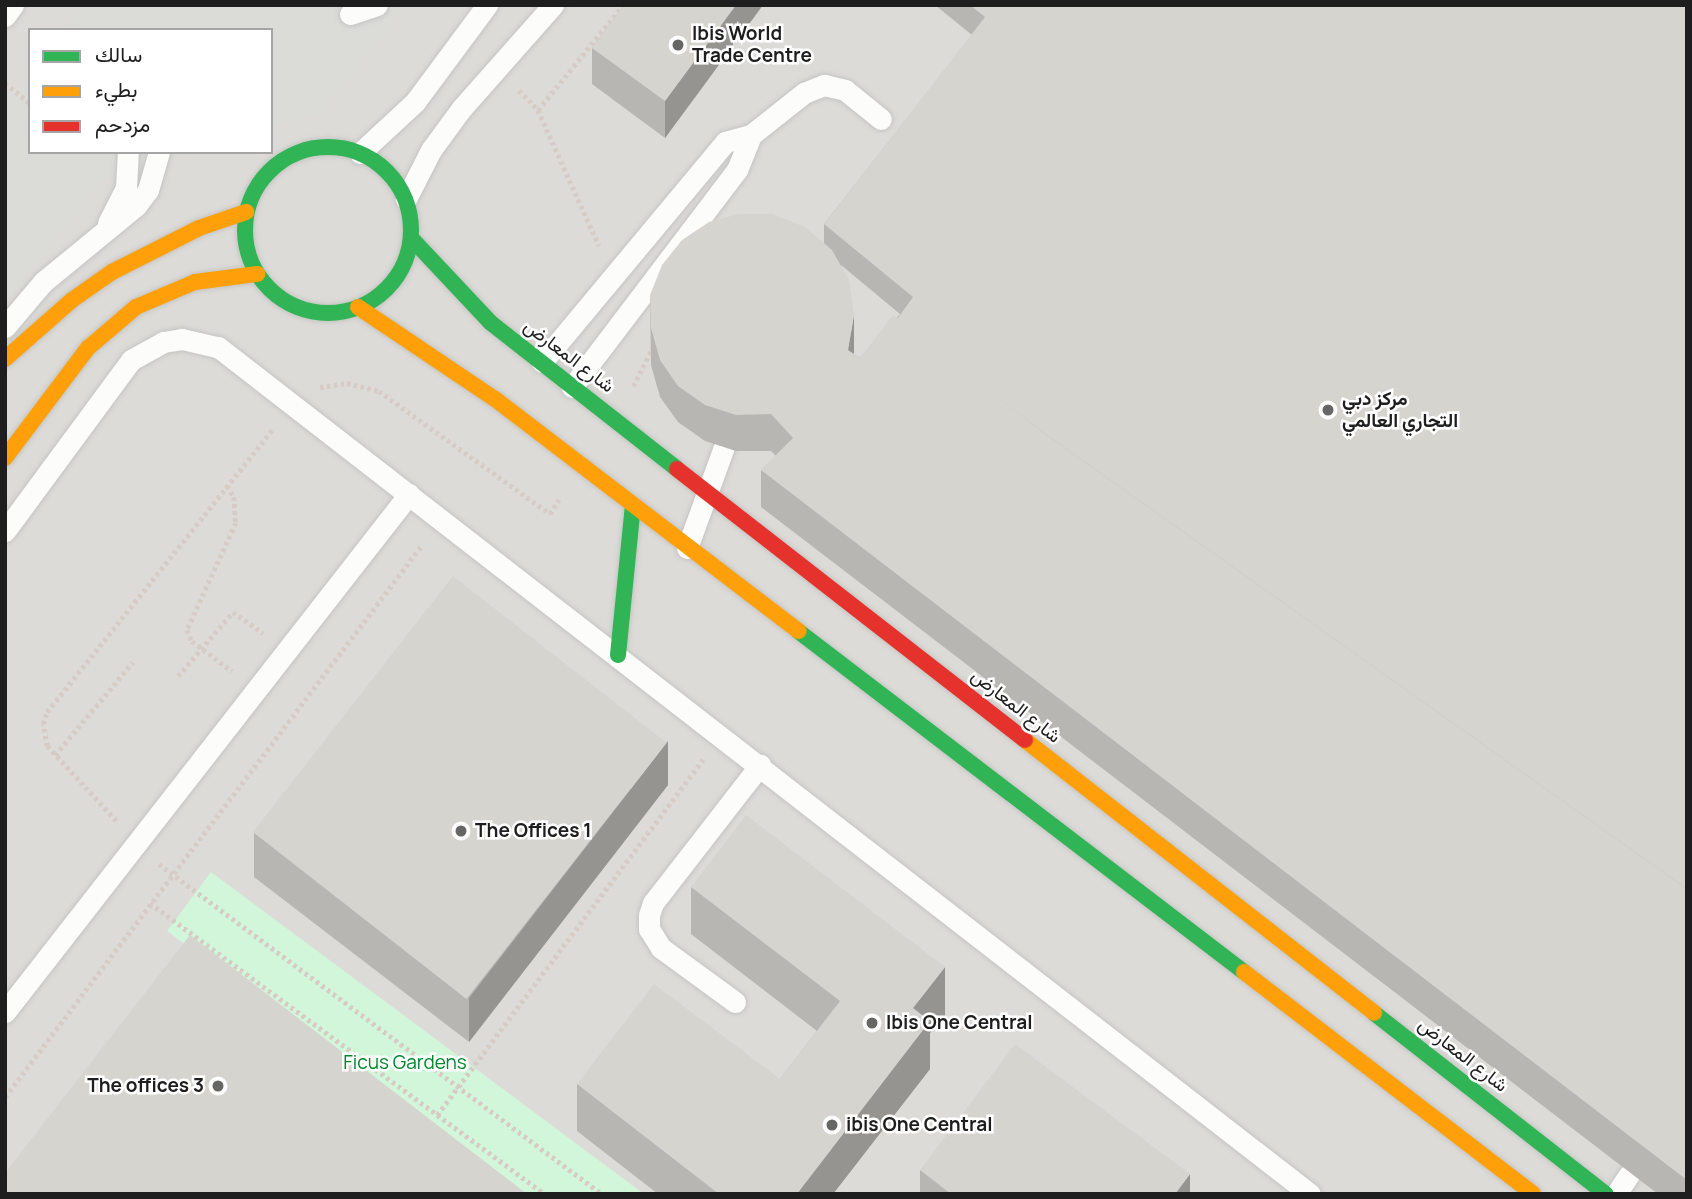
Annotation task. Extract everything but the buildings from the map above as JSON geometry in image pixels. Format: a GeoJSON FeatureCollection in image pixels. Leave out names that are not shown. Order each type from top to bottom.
{"type":"FeatureCollection","features":[{"type":"Feature","properties":{"kind":"street"},"geometry":{"type":"LineString","coordinates":[[336,147],[360,153],[395,180],[406,199],[412,239],[397,276],[384,292],[358,307],[313,312],[291,304],[257,274],[245,244],[246,212],[255,189],[289,156],[336,147]]}},
{"type":"Feature","properties":{"kind":"street"},"geometry":{"type":"LineString","coordinates":[[5,359],[72,300],[112,272],[199,228],[246,212]]}},
{"type":"Feature","properties":{"kind":"street","name":"شارع المعارض"},"geometry":{"type":"LineString","coordinates":[[412,239],[462,297],[572,387],[617,417],[709,493],[1606,1194]]}},
{"type":"Feature","properties":{"kind":"street"},"geometry":{"type":"LineString","coordinates":[[5,458],[88,348],[136,307],[195,282],[257,274]]}},
{"type":"Feature","properties":{"kind":"street"},"geometry":{"type":"LineString","coordinates":[[358,307],[473,383],[1533,1194]]}},
{"type":"Feature","properties":{"kind":"street"},"geometry":{"type":"LineString","coordinates":[[618,655],[633,506]]}},
{"type":"Feature","properties":{"kind":"lane"},"geometry":{"type":"LineString","coordinates":[[5,16],[13,5]]}},
{"type":"Feature","properties":{"kind":"lane"},"geometry":{"type":"LineString","coordinates":[[350,14],[377,5]]}},
{"type":"Feature","properties":{"kind":"lane"},"geometry":{"type":"LineString","coordinates":[[360,153],[415,102],[487,5]]}},
{"type":"Feature","properties":{"kind":"lane"},"geometry":{"type":"LineString","coordinates":[[406,199],[431,149],[461,109],[553,5]]}},
{"type":"Feature","properties":{"kind":"lane"},"geometry":{"type":"LineString","coordinates":[[542,362],[715,150],[751,135],[804,93],[824,85],[845,90],[881,119]]}},
{"type":"Feature","properties":{"kind":"lane"},"geometry":{"type":"LineString","coordinates":[[572,387],[737,170],[751,135]]}},
{"type":"Feature","properties":{"kind":"lane"},"geometry":{"type":"LineString","coordinates":[[105,228],[126,188],[128,154]]}},
{"type":"Feature","properties":{"kind":"lane"},"geometry":{"type":"LineString","coordinates":[[5,327],[26,298],[105,228],[136,206],[148,190],[158,154]]}},
{"type":"Feature","properties":{"kind":"lane"},"geometry":{"type":"LineString","coordinates":[[5,531],[120,374],[146,349],[182,339],[218,347],[1310,1194]]}},
{"type":"Feature","properties":{"kind":"lane"},"geometry":{"type":"LineString","coordinates":[[687,548],[724,447]]}},
{"type":"Feature","properties":{"kind":"lane"},"geometry":{"type":"LineString","coordinates":[[5,1012],[255,688],[409,494]]}},
{"type":"Feature","properties":{"kind":"lane"},"geometry":{"type":"LineString","coordinates":[[853,606],[870,591]]}},
{"type":"Feature","properties":{"kind":"lane"},"geometry":{"type":"LineString","coordinates":[[735,1002],[661,948],[649,929],[649,915],[653,903],[760,765]]}},
{"type":"Feature","properties":{"kind":"lane"},"geometry":{"type":"LineString","coordinates":[[1616,1194],[1629,1175]]}},
{"type":"Feature","properties":{"kind":"path"},"geometry":{"type":"LineString","coordinates":[[538,110],[623,5]]}},
{"type":"Feature","properties":{"kind":"path"},"geometry":{"type":"LineString","coordinates":[[5,83],[28,101]]}},
{"type":"Feature","properties":{"kind":"path"},"geometry":{"type":"LineString","coordinates":[[516,87],[538,110],[605,259]]}},
{"type":"Feature","properties":{"kind":"path"},"geometry":{"type":"LineString","coordinates":[[617,417],[655,343]]}},
{"type":"Feature","properties":{"kind":"path"},"geometry":{"type":"LineString","coordinates":[[580,467],[550,514],[379,391],[330,384],[299,397],[53,703],[43,724],[47,746],[135,843],[171,876],[602,1194]]}},
{"type":"Feature","properties":{"kind":"path"},"geometry":{"type":"LineString","coordinates":[[227,486],[234,497],[236,523],[188,624],[188,636],[255,688]]}},
{"type":"Feature","properties":{"kind":"path"},"geometry":{"type":"LineString","coordinates":[[5,1097],[150,902],[442,520]]}},
{"type":"Feature","properties":{"kind":"path"},"geometry":{"type":"LineString","coordinates":[[178,676],[233,612],[269,637]]}},
{"type":"Feature","properties":{"kind":"path"},"geometry":{"type":"LineString","coordinates":[[55,755],[133,662]]}},
{"type":"Feature","properties":{"kind":"path"},"geometry":{"type":"LineString","coordinates":[[437,1115],[721,735]]}},
{"type":"Feature","properties":{"kind":"path"},"geometry":{"type":"LineString","coordinates":[[150,902],[544,1194]]}},
{"type":"Feature","properties":{"kind":"shaded area","name":"مركز دبي التجاري العالمي"},"geometry":{"type":"Polygon","coordinates":[[[5,5],[1687,5],[1687,1194],[5,1194],[5,5]]]}},
{"type":"Feature","properties":{"kind":"shaded area"},"geometry":{"type":"Polygon","coordinates":[[[86,5],[409,5],[322,112],[273,127],[273,28],[69,28],[86,5]]]}},
{"type":"Feature","properties":{"kind":"shaded area"},"geometry":{"type":"Polygon","coordinates":[[[28,78],[28,154],[189,154],[103,181],[5,303],[5,106],[28,78]]]}},
{"type":"Feature","properties":{"kind":"green space","name":"Ficus Gardens"},"geometry":{"type":"Polygon","coordinates":[[[211,872],[644,1194],[520,1194],[167,931],[211,872]]]}},
{"type":"Feature","properties":{"kind":"traffic: fast"},"geometry":{"type":"LineString","coordinates":[[328,147],[360,153],[387,171],[405,198],[411,230],[405,262],[387,289],[360,307],[328,313],[296,307],[269,289],[251,262],[245,230],[251,198],[269,171],[296,153],[328,147]]}},
{"type":"Feature","properties":{"kind":"traffic: fast"},"geometry":{"type":"LineString","coordinates":[[412,239],[491,323],[677,469]]}},
{"type":"Feature","properties":{"kind":"traffic: fast"},"geometry":{"type":"LineString","coordinates":[[618,655],[633,506]]}},
{"type":"Feature","properties":{"kind":"traffic: fast"},"geometry":{"type":"LineString","coordinates":[[798,631],[1244,972]]}},
{"type":"Feature","properties":{"kind":"traffic: fast"},"geometry":{"type":"LineString","coordinates":[[1374,1013],[1606,1194]]}},
{"type":"Feature","properties":{"kind":"traffic: slow"},"geometry":{"type":"LineString","coordinates":[[5,359],[72,300],[112,272],[199,228],[246,212]]}},
{"type":"Feature","properties":{"kind":"traffic: slow"},"geometry":{"type":"LineString","coordinates":[[5,458],[88,348],[136,307],[195,282],[257,274]]}},
{"type":"Feature","properties":{"kind":"traffic: slow"},"geometry":{"type":"LineString","coordinates":[[358,307],[495,399],[798,631]]}},
{"type":"Feature","properties":{"kind":"traffic: slow"},"geometry":{"type":"LineString","coordinates":[[1025,740],[1374,1013]]}},
{"type":"Feature","properties":{"kind":"traffic: slow"},"geometry":{"type":"LineString","coordinates":[[1244,972],[1533,1194]]}},
{"type":"Feature","properties":{"kind":"traffic: jam"},"geometry":{"type":"LineString","coordinates":[[677,469],[1025,740]]}},
{"type":"Feature","properties":{"kind":"place","name":"Ibis World Trade Centre"},"geometry":{"type":"Point","coordinates":[678,45]}},
{"type":"Feature","properties":{"kind":"place","name":"مركز دبي التجاري العالمي"},"geometry":{"type":"Point","coordinates":[1328,410]}},
{"type":"Feature","properties":{"kind":"place","name":"The Offices 1"},"geometry":{"type":"Point","coordinates":[461,831]}},
{"type":"Feature","properties":{"kind":"place","name":"Ibis One Central"},"geometry":{"type":"Point","coordinates":[872,1023]}},
{"type":"Feature","properties":{"kind":"place","name":"The offices 3"},"geometry":{"type":"Point","coordinates":[218,1086]}},
{"type":"Feature","properties":{"kind":"place","name":"ibis One Central"},"geometry":{"type":"Point","coordinates":[832,1125]}}]}
